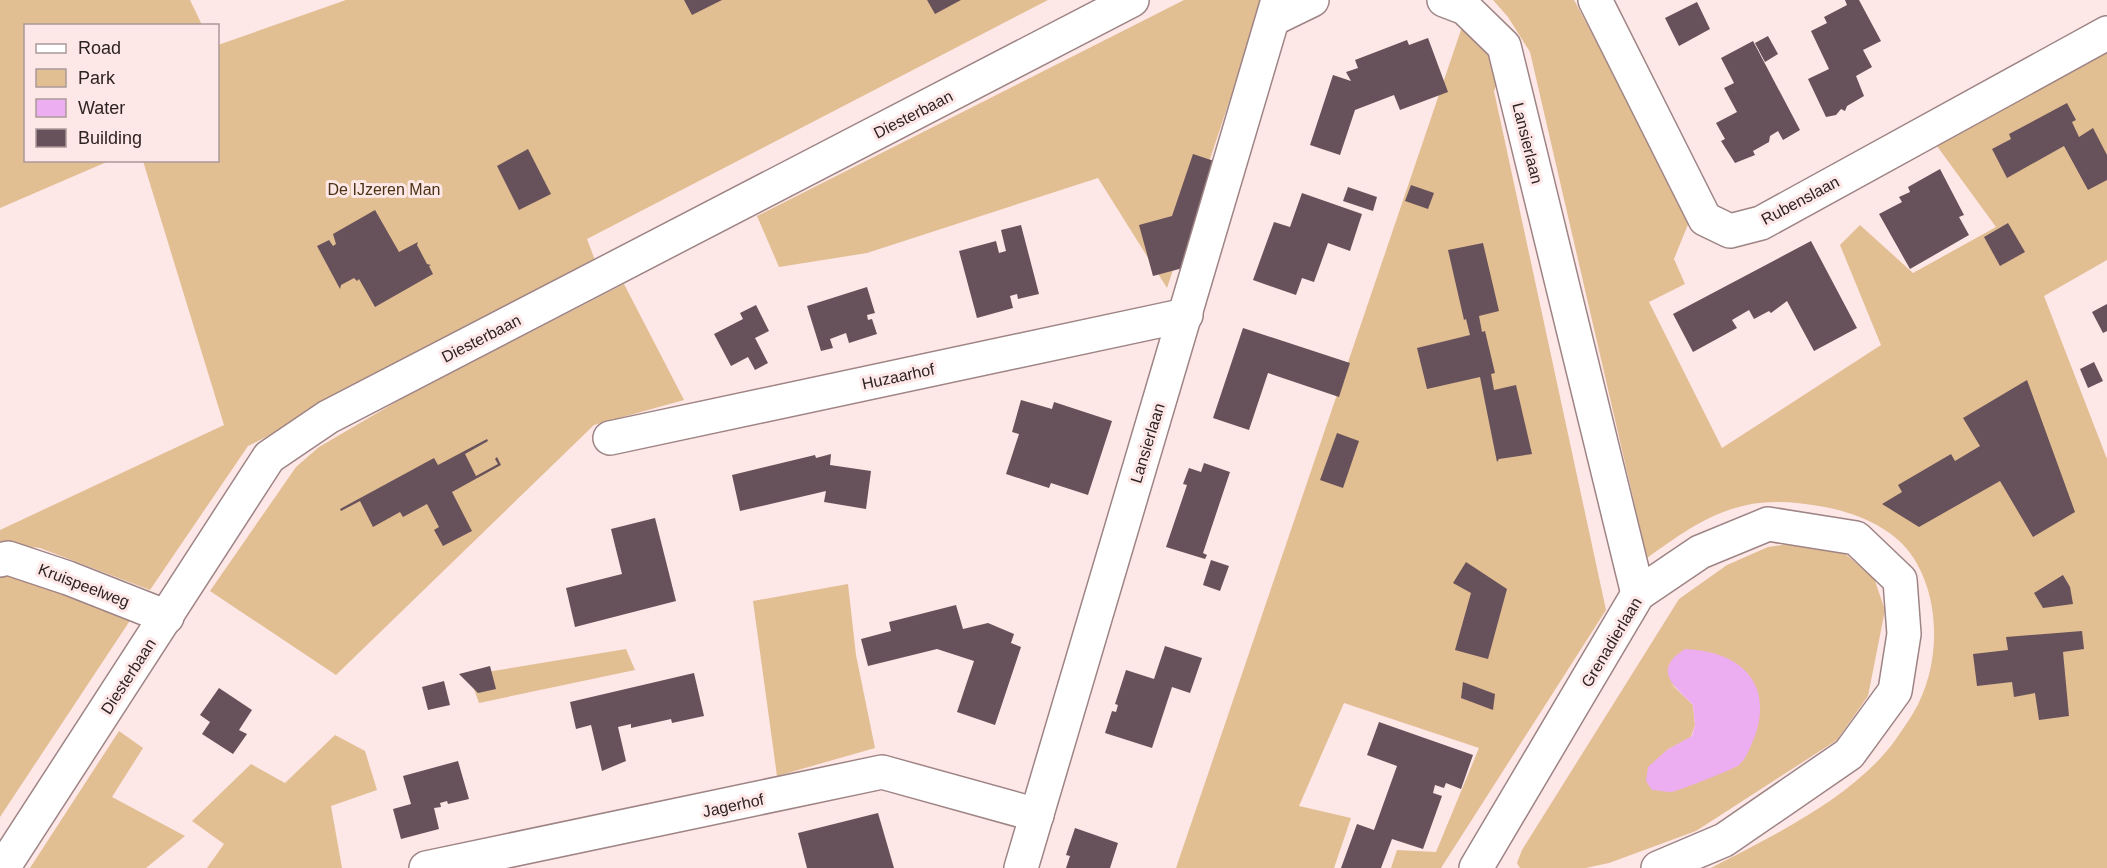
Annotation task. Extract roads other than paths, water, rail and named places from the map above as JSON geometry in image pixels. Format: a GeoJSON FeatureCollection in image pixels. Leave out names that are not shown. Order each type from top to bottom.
{"type":"FeatureCollection","features":[{"type":"Feature","properties":{"kind":"street","name":"Diesterbaan"},"geometry":{"type":"LineString","coordinates":[[3,868],[269,457],[328,417],[1132,0]]}},
{"type":"Feature","properties":{"kind":"street","name":"Lansierlaan"},"geometry":{"type":"LineString","coordinates":[[1021,868],[1276,9],[1312,0]]}},
{"type":"Feature","properties":{"kind":"street","name":"Lansierlaan"},"geometry":{"type":"LineString","coordinates":[[1444,0],[1465,8],[1504,46],[1638,594]]}},
{"type":"Feature","properties":{"kind":"street","name":"Rubenslaan"},"geometry":{"type":"LineString","coordinates":[[1595,0],[1705,219],[1730,231],[1761,223],[2107,33]]}},
{"type":"Feature","properties":{"kind":"street","name":"Huzaarhof"},"geometry":{"type":"LineString","coordinates":[[610,438],[1185,315]]}},
{"type":"Feature","properties":{"kind":"street","name":"Grenadierlaan"},"geometry":{"type":"LineString","coordinates":[[1476,868],[1638,594],[1700,552],[1768,524],[1856,538],[1900,580],[1904,634],[1895,691],[1848,754],[1724,840],[1658,868]]}},
{"type":"Feature","properties":{"kind":"street","name":"Kruispeelweg"},"geometry":{"type":"LineString","coordinates":[[0,560],[8,558],[68,578],[167,617]]}},
{"type":"Feature","properties":{"kind":"street","name":"Jagerhof"},"geometry":{"type":"LineString","coordinates":[[426,868],[882,772],[1037,815]]}},
{"type":"Feature","properties":{"kind":"water"},"geometry":{"type":"Polygon","coordinates":[[[1685,649],[1720,655],[1746,671],[1759,697],[1760,714],[1756,733],[1739,765],[1675,791],[1652,790],[1646,781],[1648,767],[1667,750],[1692,736],[1695,725],[1693,705],[1673,684],[1668,671],[1675,657],[1685,649]]]}},
{"type":"Feature","properties":{"kind":"park label","name":"De IJzeren Man"},"geometry":{"type":"Point","coordinates":[384,189]}}]}
